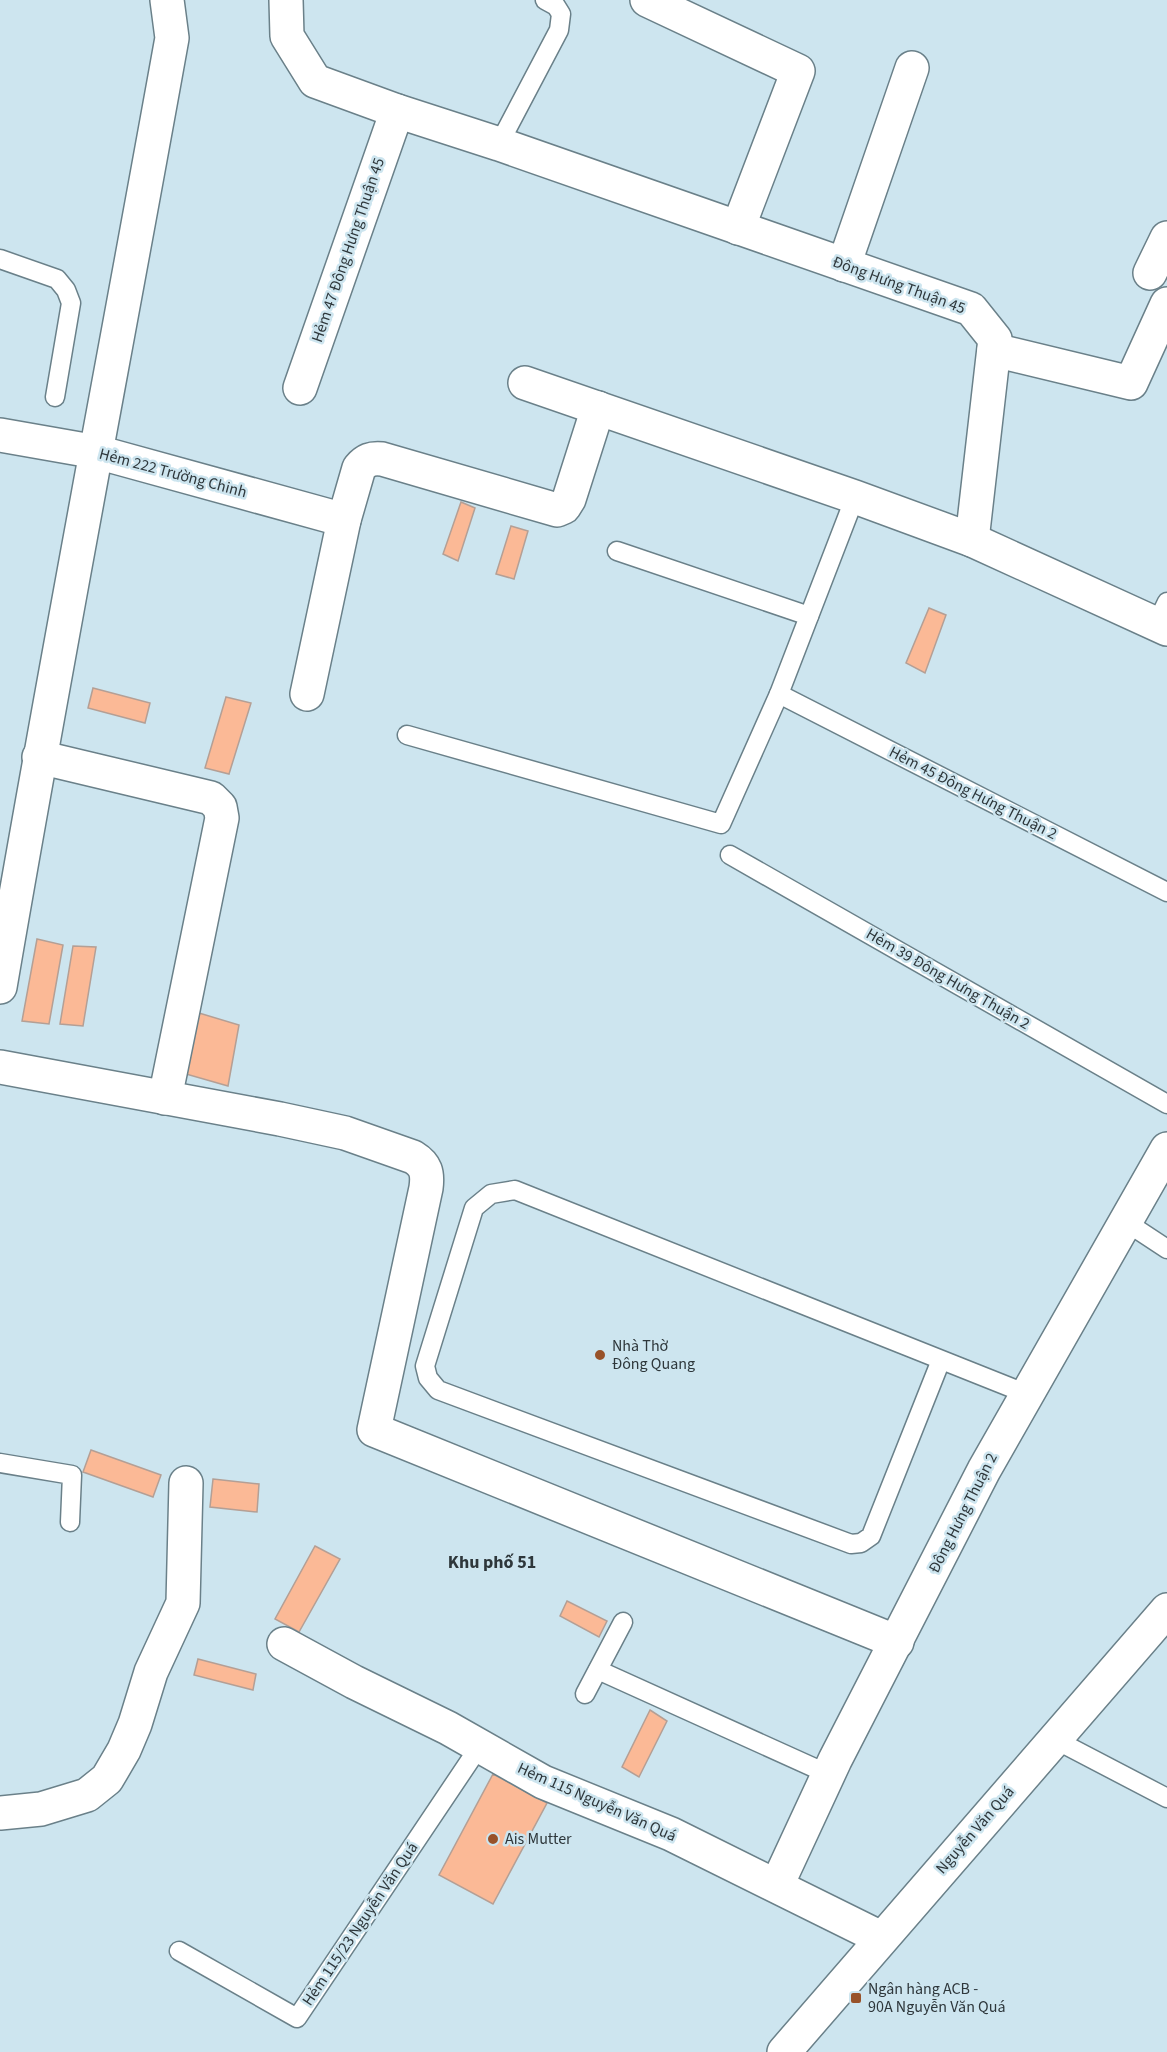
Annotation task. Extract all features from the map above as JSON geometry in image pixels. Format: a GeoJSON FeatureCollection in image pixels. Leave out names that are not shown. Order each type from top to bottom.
{"type":"FeatureCollection","features":[{"type":"Feature","properties":{"kind":"street"},"geometry":{"type":"LineString","coordinates":[[0,987],[39,757],[172,38],[167,0]]}},
{"type":"Feature","properties":{"kind":"street","name":"Đông Hưng Thuận 45"},"geometry":{"type":"LineString","coordinates":[[286,0],[287,36],[315,81],[971,309],[995,339],[972,540]]}},
{"type":"Feature","properties":{"kind":"street"},"geometry":{"type":"LineString","coordinates":[[647,0],[798,71],[738,228]]}},
{"type":"Feature","properties":{"kind":"street"},"geometry":{"type":"LineString","coordinates":[[844,265],[912,68]]}},
{"type":"Feature","properties":{"kind":"street","name":"Hẻm 47 Đông Hưng Thuận 45"},"geometry":{"type":"LineString","coordinates":[[300,388],[397,111]]}},
{"type":"Feature","properties":{"kind":"street"},"geometry":{"type":"LineString","coordinates":[[1150,273],[1167,238]]}},
{"type":"Feature","properties":{"kind":"street"},"geometry":{"type":"LineString","coordinates":[[994,350],[1131,383],[1167,304]]}},
{"type":"Feature","properties":{"kind":"street"},"geometry":{"type":"LineString","coordinates":[[525,383],[972,540],[1163,619]]}},
{"type":"Feature","properties":{"kind":"street"},"geometry":{"type":"LineString","coordinates":[[307,694],[344,520],[359,468],[364,462],[371,458],[382,459],[557,510],[564,507],[569,498],[598,408]]}},
{"type":"Feature","properties":{"kind":"street","name":"Hẻm 222 Trường Chinh"},"geometry":{"type":"LineString","coordinates":[[0,435],[97,452],[344,520]]}},
{"type":"Feature","properties":{"kind":"street"},"geometry":{"type":"LineString","coordinates":[[39,757],[211,798],[220,807],[222,818],[165,1098]]}},
{"type":"Feature","properties":{"kind":"street"},"geometry":{"type":"LineString","coordinates":[[0,1067],[345,1133],[413,1157],[422,1163],[428,1174],[374,1430],[897,1642]]}},
{"type":"Feature","properties":{"kind":"street","name":"Đông Hưng Thuận 2"},"geometry":{"type":"LineString","coordinates":[[777,1885],[828,1774],[984,1470],[1167,1149]]}},
{"type":"Feature","properties":{"kind":"street"},"geometry":{"type":"LineString","coordinates":[[0,1813],[41,1809],[87,1795],[107,1779],[124,1750],[135,1724],[151,1672],[183,1603],[186,1483]]}},
{"type":"Feature","properties":{"kind":"street","name":"Nguyễn Văn Quá"},"geometry":{"type":"LineString","coordinates":[[784,2052],[1167,1610]]}},
{"type":"Feature","properties":{"kind":"street","name":"Hẻm 115 Nguyễn Văn Quá"},"geometry":{"type":"LineString","coordinates":[[284,1644],[354,1682],[448,1728],[478,1748],[543,1782],[671,1834],[881,1938]]}},
{"type":"Feature","properties":{"kind":"lane"},"geometry":{"type":"LineString","coordinates":[[499,144],[559,30],[561,14],[556,6],[545,0]]}},
{"type":"Feature","properties":{"kind":"lane"},"geometry":{"type":"LineString","coordinates":[[0,259],[57,279],[66,290],[71,303],[55,398]]}},
{"type":"Feature","properties":{"kind":"lane"},"geometry":{"type":"LineString","coordinates":[[407,735],[722,824],[779,694],[855,497]]}},
{"type":"Feature","properties":{"kind":"lane"},"geometry":{"type":"LineString","coordinates":[[617,551],[809,616]]}},
{"type":"Feature","properties":{"kind":"lane","name":"Hẻm 45 Đông Hưng Thuận 2"},"geometry":{"type":"LineString","coordinates":[[779,694],[1167,892]]}},
{"type":"Feature","properties":{"kind":"lane","name":"Hẻm 39 Đông Hưng Thuận 2"},"geometry":{"type":"LineString","coordinates":[[730,855],[1167,1104]]}},
{"type":"Feature","properties":{"kind":"lane"},"geometry":{"type":"LineString","coordinates":[[941,1360],[871,1536],[861,1543],[851,1544],[438,1390],[428,1378],[425,1366],[474,1208],[491,1194],[515,1190],[1028,1394]]}},
{"type":"Feature","properties":{"kind":"lane"},"geometry":{"type":"LineString","coordinates":[[1126,1221],[1167,1249]]}},
{"type":"Feature","properties":{"kind":"lane"},"geometry":{"type":"LineString","coordinates":[[0,1463],[72,1474],[70,1522]]}},
{"type":"Feature","properties":{"kind":"lane"},"geometry":{"type":"LineString","coordinates":[[585,1694],[623,1622]]}},
{"type":"Feature","properties":{"kind":"lane"},"geometry":{"type":"LineString","coordinates":[[598,1670],[828,1774]]}},
{"type":"Feature","properties":{"kind":"lane"},"geometry":{"type":"LineString","coordinates":[[1054,1739],[1167,1798]]}},
{"type":"Feature","properties":{"kind":"lane","name":"Hẻm 115/23 Nguyễn Văn Quá"},"geometry":{"type":"LineString","coordinates":[[179,1951],[297,2018],[478,1748]]}},
{"type":"Feature","properties":{"kind":"building"},"geometry":{"type":"Polygon","coordinates":[[[461,502],[475,508],[458,561],[443,554],[461,502]]]}},
{"type":"Feature","properties":{"kind":"building"},"geometry":{"type":"Polygon","coordinates":[[[511,526],[528,531],[514,579],[496,574],[511,526]]]}},
{"type":"Feature","properties":{"kind":"building"},"geometry":{"type":"Polygon","coordinates":[[[929,608],[946,615],[925,673],[906,663],[929,608]]]}},
{"type":"Feature","properties":{"kind":"building"},"geometry":{"type":"Polygon","coordinates":[[[93,688],[150,703],[145,723],[88,708],[93,688]]]}},
{"type":"Feature","properties":{"kind":"building"},"geometry":{"type":"Polygon","coordinates":[[[226,697],[251,703],[229,774],[205,768],[226,697]]]}},
{"type":"Feature","properties":{"kind":"building"},"geometry":{"type":"Polygon","coordinates":[[[37,939],[63,945],[49,1024],[22,1021],[37,939]]]}},
{"type":"Feature","properties":{"kind":"building"},"geometry":{"type":"Polygon","coordinates":[[[73,946],[96,947],[83,1026],[60,1024],[73,946]]]}},
{"type":"Feature","properties":{"kind":"building"},"geometry":{"type":"Polygon","coordinates":[[[199,1013],[239,1025],[228,1086],[186,1074],[199,1013]]]}},
{"type":"Feature","properties":{"kind":"building"},"geometry":{"type":"Polygon","coordinates":[[[91,1450],[161,1475],[153,1497],[83,1472],[91,1450]]]}},
{"type":"Feature","properties":{"kind":"building"},"geometry":{"type":"Polygon","coordinates":[[[213,1479],[259,1484],[257,1512],[210,1507],[213,1479]]]}},
{"type":"Feature","properties":{"kind":"building"},"geometry":{"type":"Polygon","coordinates":[[[315,1546],[340,1559],[299,1632],[275,1619],[315,1546]]]}},
{"type":"Feature","properties":{"kind":"building"},"geometry":{"type":"Polygon","coordinates":[[[567,1601],[607,1621],[599,1637],[560,1616],[567,1601]]]}},
{"type":"Feature","properties":{"kind":"building"},"geometry":{"type":"Polygon","coordinates":[[[198,1659],[256,1674],[253,1690],[194,1675],[198,1659]]]}},
{"type":"Feature","properties":{"kind":"building"},"geometry":{"type":"Polygon","coordinates":[[[650,1710],[667,1721],[639,1777],[622,1767],[650,1710]]]}},
{"type":"Feature","properties":{"kind":"building","name":"Ais Mutter"},"geometry":{"type":"Polygon","coordinates":[[[493,1774],[547,1803],[493,1904],[439,1875],[493,1774]]]}},
{"type":"Feature","properties":{"kind":"place","name":"Nhà Thờ Đông Quang"},"geometry":{"type":"Point","coordinates":[600,1355]}},
{"type":"Feature","properties":{"kind":"place","name":"Ais Mutter"},"geometry":{"type":"Point","coordinates":[493,1839]}},
{"type":"Feature","properties":{"kind":"place","name":"Ngân hàng ACB - 90A Nguyễn Văn Quá"},"geometry":{"type":"Point","coordinates":[856,1998]}},
{"type":"Feature","properties":{"kind":"district","name":"Khu phố 51"},"geometry":{"type":"Point","coordinates":[492,1562]}}]}
